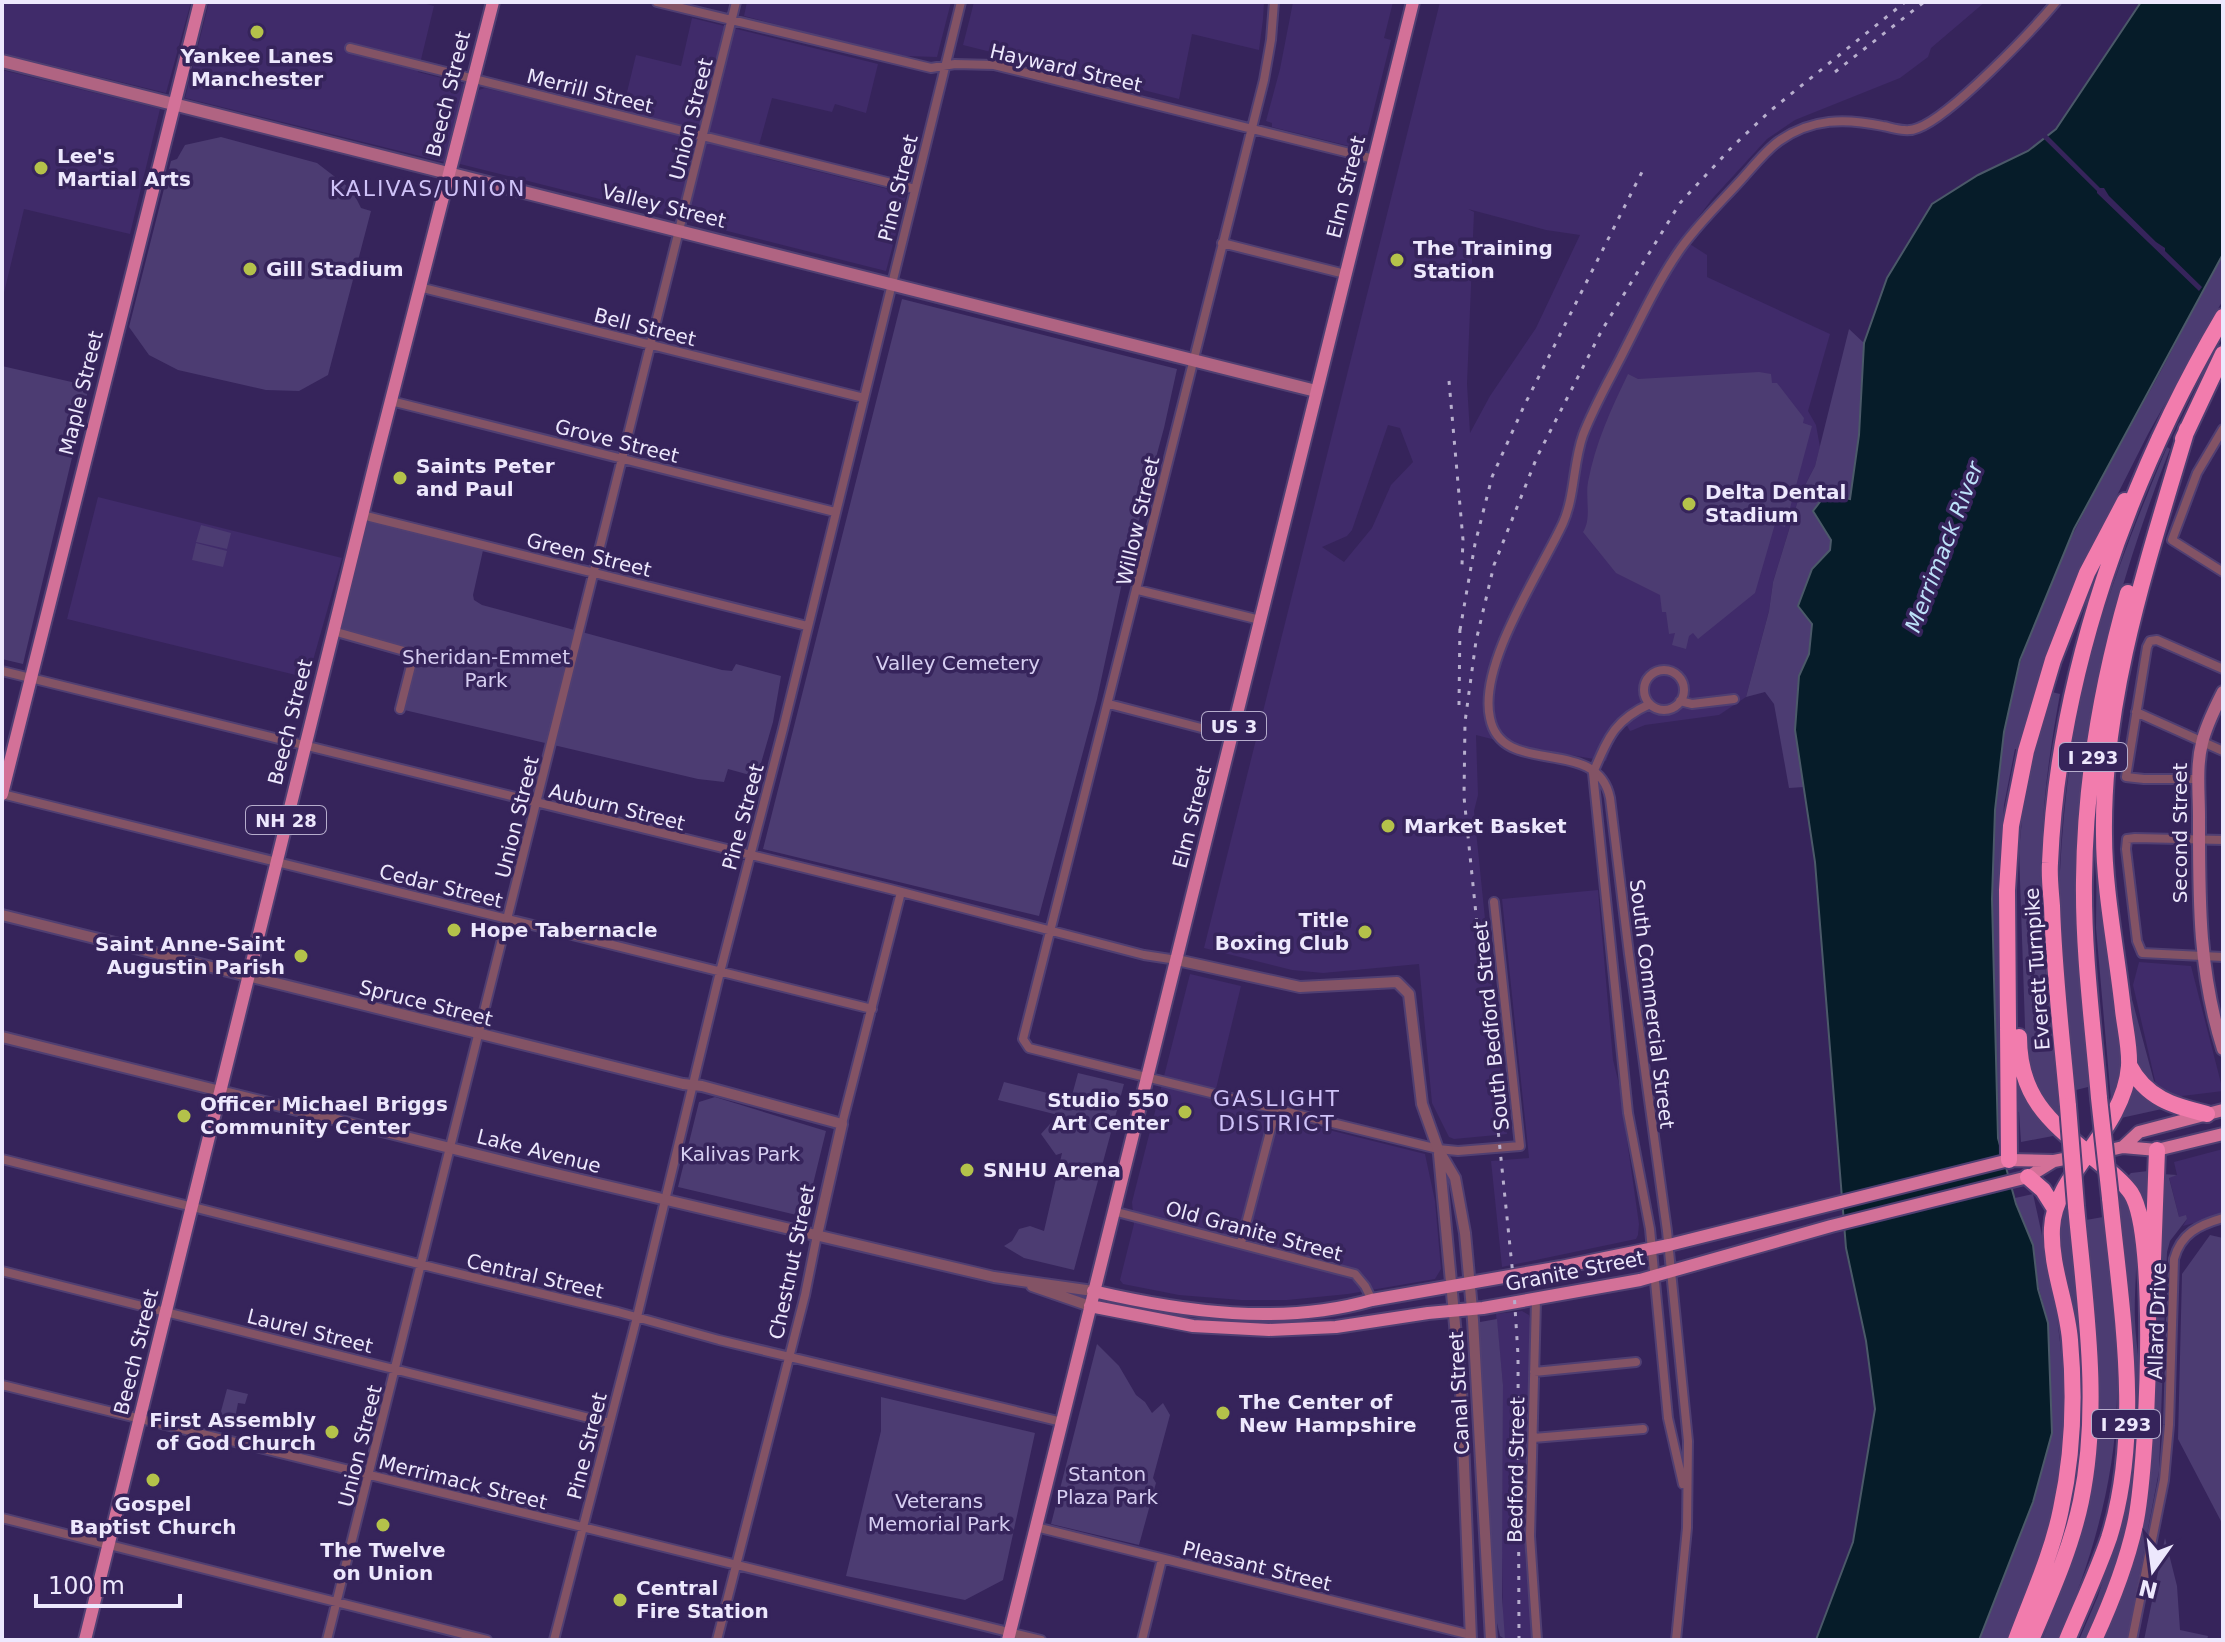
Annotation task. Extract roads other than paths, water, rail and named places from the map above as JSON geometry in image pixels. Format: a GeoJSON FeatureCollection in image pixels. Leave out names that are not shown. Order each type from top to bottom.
{"type":"FeatureCollection","features":[{"type":"Feature","properties":{"kind":"highway","name":"Everett Turnpike"},"geometry":{"type":"LineString","coordinates":[[2031,1640],[2076,1523],[2090,1435],[2091,1368],[2054,946],[2050,866],[2058,767],[2087,633],[2157,439],[2223,317]]}},
{"type":"Feature","properties":{"kind":"highway","name":"I 293"},"geometry":{"type":"LineString","coordinates":[[2067,1640],[2109,1537],[2125,1443],[2123,1339],[2099,1098],[2084,883],[2088,788],[2110,657],[2144,537],[2187,429],[2223,354]]}},
{"type":"Feature","properties":{"kind":"highway"},"geometry":{"type":"LineString","coordinates":[[2016,1640],[2061,1511],[2069,1457],[2073,1411],[2070,1338],[2054,1254],[2052,1230],[2055,1209],[2112,1119],[2123,1097],[2129,1065],[2106,878],[2104,836],[2108,748],[2137,597],[2187,429]]}},
{"type":"Feature","properties":{"kind":"highway"},"geometry":{"type":"LineString","coordinates":[[2009,1160],[2007,866],[2011,826],[2026,751],[2053,660],[2087,573],[2157,439]]}},
{"type":"Feature","properties":{"kind":"highway"},"geometry":{"type":"LineString","coordinates":[[2008,1002],[2019,1024],[2023,1077],[2032,1098],[2123,1183],[2133,1196],[2142,1218],[2148,1301],[2145,1438],[2136,1522],[2114,1596],[2094,1640]]}},
{"type":"Feature","properties":{"kind":"highway"},"geometry":{"type":"LineString","coordinates":[[2129,1065],[2146,1090],[2160,1100],[2215,1112]]}},
{"type":"Feature","properties":{"kind":"highway"},"geometry":{"type":"LineString","coordinates":[[2148,1301],[2154,1253],[2157,1150]]}},
{"type":"Feature","properties":{"kind":"highway"},"geometry":{"type":"LineString","coordinates":[[2021,1179],[2043,1190],[2055,1209]]}},
{"type":"Feature","properties":{"kind":"main road","name":"Maple Street"},"geometry":{"type":"LineString","coordinates":[[2,794],[200,2]]}},
{"type":"Feature","properties":{"kind":"main road","name":"Beech Street"},"geometry":{"type":"LineString","coordinates":[[85,1640],[333,631],[493,2]]}},
{"type":"Feature","properties":{"kind":"main road","name":"Elm Street"},"geometry":{"type":"LineString","coordinates":[[1009,1636],[1413,2]]}},
{"type":"Feature","properties":{"kind":"main road","name":"Valley Street"},"geometry":{"type":"LineString","coordinates":[[2,61],[1316,391]]}},
{"type":"Feature","properties":{"kind":"main road","name":"Second Street"},"geometry":{"type":"LineString","coordinates":[[2223,692],[2202,741],[2199,779],[2202,957],[2213,1017],[2223,1049]]}},
{"type":"Feature","properties":{"kind":"main road","name":"Second Street"},"geometry":{"type":"LineString","coordinates":[[2205,979],[2223,1021]]}},
{"type":"Feature","properties":{"kind":"main road","name":"Granite Street"},"geometry":{"type":"LineString","coordinates":[[2123,1147],[2139,1132],[2215,1112]]}},
{"type":"Feature","properties":{"kind":"main road","name":"Granite Street"},"geometry":{"type":"LineString","coordinates":[[1093,1291],[1188,1309],[1252,1314],[1320,1311],[1652,1249],[2009,1160],[2054,1161],[2123,1147],[2157,1150],[2223,1134]]}},
{"type":"Feature","properties":{"kind":"main road","name":"Granite Street"},"geometry":{"type":"LineString","coordinates":[[1090,1306],[1193,1326],[1269,1330],[1336,1327],[1536,1300],[1655,1276],[1831,1226],[2021,1179],[2054,1161]]}},
{"type":"Feature","properties":{"kind":"street","name":"Hayward Street"},"geometry":{"type":"LineString","coordinates":[[657,2],[931,68],[994,65],[1374,159]]}},
{"type":"Feature","properties":{"kind":"street","name":"Union Street"},"geometry":{"type":"LineString","coordinates":[[327,1640],[736,2]]}},
{"type":"Feature","properties":{"kind":"street","name":"Pine Street"},"geometry":{"type":"LineString","coordinates":[[554,1640],[637,1317],[961,2]]}},
{"type":"Feature","properties":{"kind":"street","name":"Willow Street"},"geometry":{"type":"LineString","coordinates":[[1148,1077],[1029,1048],[1024,1045],[1023,1039],[1138,590],[1270,53],[1274,2]]}},
{"type":"Feature","properties":{"kind":"street"},"geometry":{"type":"LineString","coordinates":[[1650,704],[1615,727],[1593,773],[1572,760],[1522,752],[1503,743],[1489,718],[1491,687],[1507,634],[1565,518],[1575,464],[1592,413],[1681,248],[1710,213],[1786,136],[1817,123],[1843,119],[1906,130],[1918,129],[1936,118],[1980,80],[2056,2]]}},
{"type":"Feature","properties":{"kind":"street","name":"Merrill Street"},"geometry":{"type":"LineString","coordinates":[[350,48],[915,189]]}},
{"type":"Feature","properties":{"kind":"street"},"geometry":{"type":"LineString","coordinates":[[1222,243],[1345,274]]}},
{"type":"Feature","properties":{"kind":"street","name":"Bell Street"},"geometry":{"type":"LineString","coordinates":[[419,287],[864,398]]}},
{"type":"Feature","properties":{"kind":"street","name":"Grove Street"},"geometry":{"type":"LineString","coordinates":[[391,401],[835,512]]}},
{"type":"Feature","properties":{"kind":"street"},"geometry":{"type":"LineString","coordinates":[[2223,429],[2197,473],[2172,540],[2223,572]]}},
{"type":"Feature","properties":{"kind":"street","name":"Green Street"},"geometry":{"type":"LineString","coordinates":[[362,515],[807,626]]}},
{"type":"Feature","properties":{"kind":"street"},"geometry":{"type":"LineString","coordinates":[[1138,590],[1260,620]]}},
{"type":"Feature","properties":{"kind":"street"},"geometry":{"type":"LineString","coordinates":[[333,631],[411,653],[413,658],[400,709]]}},
{"type":"Feature","properties":{"kind":"street"},"geometry":{"type":"LineString","coordinates":[[2199,779],[2126,777],[2147,647],[2150,641],[2157,640],[2223,669]]}},
{"type":"Feature","properties":{"kind":"street"},"geometry":{"type":"LineString","coordinates":[[1660,670],[1672,672],[1681,679],[1684,690],[1680,701],[1666,710],[1650,704],[1644,687],[1650,676],[1660,670]]}},
{"type":"Feature","properties":{"kind":"street","name":"Auburn Street"},"geometry":{"type":"LineString","coordinates":[[2,671],[901,892],[1144,955],[1177,960]]}},
{"type":"Feature","properties":{"kind":"street"},"geometry":{"type":"LineString","coordinates":[[1680,701],[1692,704],[1734,699]]}},
{"type":"Feature","properties":{"kind":"street"},"geometry":{"type":"LineString","coordinates":[[1109,704],[1232,736]]}},
{"type":"Feature","properties":{"kind":"street"},"geometry":{"type":"LineString","coordinates":[[2136,712],[2223,751]]}},
{"type":"Feature","properties":{"kind":"street","name":"South Commercial Street"},"geometry":{"type":"LineString","coordinates":[[1593,773],[1608,785],[1613,811],[1632,983],[1669,1245],[1688,1441],[1686,1497]]}},
{"type":"Feature","properties":{"kind":"street","name":"South Commercial Street"},"geometry":{"type":"LineString","coordinates":[[1593,773],[1627,1102],[1652,1249],[1668,1418],[1686,1497]]}},
{"type":"Feature","properties":{"kind":"street","name":"Cedar Street"},"geometry":{"type":"LineString","coordinates":[[2,794],[872,1009]]}},
{"type":"Feature","properties":{"kind":"street"},"geometry":{"type":"LineString","coordinates":[[2223,840],[2127,839],[2139,949],[2147,955],[2223,957]]}},
{"type":"Feature","properties":{"kind":"street","name":"Chestnut Street"},"geometry":{"type":"LineString","coordinates":[[717,1640],[790,1356],[842,1124],[901,892]]}},
{"type":"Feature","properties":{"kind":"street","name":"South Bedford Street"},"geometry":{"type":"LineString","coordinates":[[1438,1149],[1458,1151],[1520,1146],[1494,902]]}},
{"type":"Feature","properties":{"kind":"street","name":"Spruce Street"},"geometry":{"type":"LineString","coordinates":[[2,915],[842,1124]]}},
{"type":"Feature","properties":{"kind":"street","name":"Canal Street"},"geometry":{"type":"LineString","coordinates":[[1177,960],[1300,987],[1397,982],[1409,994],[1422,1104],[1438,1149],[1457,1187],[1472,1309],[1491,1640]]}},
{"type":"Feature","properties":{"kind":"street","name":"Lake Avenue"},"geometry":{"type":"LineString","coordinates":[[2,1037],[817,1235],[1023,1282],[1093,1291]]}},
{"type":"Feature","properties":{"kind":"street"},"geometry":{"type":"LineString","coordinates":[[1148,1077],[1438,1149]]}},
{"type":"Feature","properties":{"kind":"street"},"geometry":{"type":"LineString","coordinates":[[1241,1243],[1276,1109]]}},
{"type":"Feature","properties":{"kind":"street","name":"Canal Street"},"geometry":{"type":"LineString","coordinates":[[1438,1149],[1461,1397],[1471,1638]]}},
{"type":"Feature","properties":{"kind":"street","name":"Central Street"},"geometry":{"type":"LineString","coordinates":[[2,1159],[1062,1422]]}},
{"type":"Feature","properties":{"kind":"street","name":"Old Granite Street"},"geometry":{"type":"LineString","coordinates":[[1113,1211],[1355,1274],[1372,1300]]}},
{"type":"Feature","properties":{"kind":"street","name":"Allard Drive"},"geometry":{"type":"LineString","coordinates":[[2132,1640],[2164,1480],[2169,1425],[2173,1275],[2177,1248],[2195,1228],[2223,1218]]}},
{"type":"Feature","properties":{"kind":"street","name":"Laurel Street"},"geometry":{"type":"LineString","coordinates":[[2,1271],[609,1423]]}},
{"type":"Feature","properties":{"kind":"street","name":"Lake Avenue"},"geometry":{"type":"LineString","coordinates":[[1023,1282],[1051,1295],[1090,1306]]}},
{"type":"Feature","properties":{"kind":"street","name":"Bedford Street"},"geometry":{"type":"LineString","coordinates":[[1536,1300],[1530,1536],[1537,1640]]}},
{"type":"Feature","properties":{"kind":"street"},"geometry":{"type":"LineString","coordinates":[[1534,1372],[1636,1362]]}},
{"type":"Feature","properties":{"kind":"street","name":"Merrimack Street"},"geometry":{"type":"LineString","coordinates":[[2,1385],[736,1564],[1009,1636],[1041,1640]]}},
{"type":"Feature","properties":{"kind":"street"},"geometry":{"type":"LineString","coordinates":[[1533,1438],[1643,1429]]}},
{"type":"Feature","properties":{"kind":"street"},"geometry":{"type":"LineString","coordinates":[[1676,1640],[1687,1528],[1686,1497]]}},
{"type":"Feature","properties":{"kind":"street"},"geometry":{"type":"LineString","coordinates":[[2,1518],[487,1640]]}},
{"type":"Feature","properties":{"kind":"street","name":"Pleasant Street"},"geometry":{"type":"LineString","coordinates":[[1036,1527],[1471,1638]]}},
{"type":"Feature","properties":{"kind":"street"},"geometry":{"type":"LineString","coordinates":[[1142,1640],[1162,1559]]}},
{"type":"Feature","properties":{"kind":"water","name":"Merrimack River"},"geometry":{"type":"Polygon","coordinates":[[[2141,2],[2223,2],[2223,254],[2074,529],[2020,660],[2004,732],[1995,810],[1992,899],[1998,1138],[2016,1204],[2033,1245],[2038,1289],[2048,1323],[2052,1433],[2033,1502],[1979,1640],[1816,1640],[1853,1542],[1875,1409],[1866,1341],[1846,1248],[1815,862],[1795,730],[1799,676],[1809,654],[1812,624],[1798,606],[1812,569],[1830,550],[1831,540],[1813,511],[1826,494],[1850,499],[1859,435],[1864,343],[1887,278],[1932,204],[1978,175],[2028,151],[2056,129],[2141,2]]]}},
{"type":"Feature","properties":{"kind":"railway"},"geometry":{"type":"LineString","coordinates":[[1519,1640],[1518,1355],[1513,1276],[1464,797],[1465,722],[1476,641],[1494,565],[1537,457],[1602,330],[1680,203],[1770,111],[1905,2]]}},
{"type":"Feature","properties":{"kind":"railway"},"geometry":{"type":"LineString","coordinates":[[1835,72],[1924,2]]}},
{"type":"Feature","properties":{"kind":"railway"},"geometry":{"type":"LineString","coordinates":[[1460,630],[1475,544],[1492,477],[1524,406],[1644,168]]}},
{"type":"Feature","properties":{"kind":"railway"},"geometry":{"type":"LineString","coordinates":[[1449,381],[1463,540],[1462,565]]}},
{"type":"Feature","properties":{"kind":"railway"},"geometry":{"type":"LineString","coordinates":[[1459,705],[1460,621]]}},
{"type":"Feature","properties":{"kind":"place","name":"Yankee Lanes Manchester"},"geometry":{"type":"Point","coordinates":[257,32]}},
{"type":"Feature","properties":{"kind":"place","name":"Lee's Martial Arts"},"geometry":{"type":"Point","coordinates":[41,168]}},
{"type":"Feature","properties":{"kind":"place","name":"The Training Station"},"geometry":{"type":"Point","coordinates":[1397,260]}},
{"type":"Feature","properties":{"kind":"place","name":"Gill Stadium"},"geometry":{"type":"Point","coordinates":[250,269]}},
{"type":"Feature","properties":{"kind":"place","name":"Saints Peter and Paul"},"geometry":{"type":"Point","coordinates":[400,478]}},
{"type":"Feature","properties":{"kind":"place","name":"Delta Dental Stadium"},"geometry":{"type":"Point","coordinates":[1689,504]}},
{"type":"Feature","properties":{"kind":"place","name":"Market Basket"},"geometry":{"type":"Point","coordinates":[1388,826]}},
{"type":"Feature","properties":{"kind":"place","name":"Hope Tabernacle"},"geometry":{"type":"Point","coordinates":[454,930]}},
{"type":"Feature","properties":{"kind":"place","name":"Title Boxing Club"},"geometry":{"type":"Point","coordinates":[1365,932]}},
{"type":"Feature","properties":{"kind":"place","name":"Saint Anne-Saint Augustin Parish"},"geometry":{"type":"Point","coordinates":[301,956]}},
{"type":"Feature","properties":{"kind":"place","name":"Studio 550 Art Center"},"geometry":{"type":"Point","coordinates":[1185,1112]}},
{"type":"Feature","properties":{"kind":"place","name":"Officer Michael Briggs Community Center"},"geometry":{"type":"Point","coordinates":[184,1116]}},
{"type":"Feature","properties":{"kind":"place","name":"SNHU Arena"},"geometry":{"type":"Point","coordinates":[967,1170]}},
{"type":"Feature","properties":{"kind":"place","name":"The Center of New Hampshire"},"geometry":{"type":"Point","coordinates":[1223,1413]}},
{"type":"Feature","properties":{"kind":"place","name":"First Assembly of God Church"},"geometry":{"type":"Point","coordinates":[332,1432]}},
{"type":"Feature","properties":{"kind":"place","name":"Gospel Baptist Church"},"geometry":{"type":"Point","coordinates":[153,1480]}},
{"type":"Feature","properties":{"kind":"place","name":"The Twelve on Union"},"geometry":{"type":"Point","coordinates":[383,1525]}},
{"type":"Feature","properties":{"kind":"place","name":"Central Fire Station"},"geometry":{"type":"Point","coordinates":[620,1600]}},
{"type":"Feature","properties":{"kind":"district","name":"KALIVAS/UNION"},"geometry":{"type":"Point","coordinates":[428,188]}},
{"type":"Feature","properties":{"kind":"district","name":"GASLIGHT DISTRICT"},"geometry":{"type":"Point","coordinates":[1277,1110]}},
{"type":"Feature","properties":{"kind":"park label","name":"Valley Cemetery"},"geometry":{"type":"Point","coordinates":[958,663]}},
{"type":"Feature","properties":{"kind":"park label","name":"Sheridan-Emmet Park"},"geometry":{"type":"Point","coordinates":[486,668]}},
{"type":"Feature","properties":{"kind":"park label","name":"Kalivas Park"},"geometry":{"type":"Point","coordinates":[740,1154]}},
{"type":"Feature","properties":{"kind":"park label","name":"Stanton Plaza Park"},"geometry":{"type":"Point","coordinates":[1107,1486]}},
{"type":"Feature","properties":{"kind":"park label","name":"Veterans Memorial Park"},"geometry":{"type":"Point","coordinates":[939,1512]}}]}
